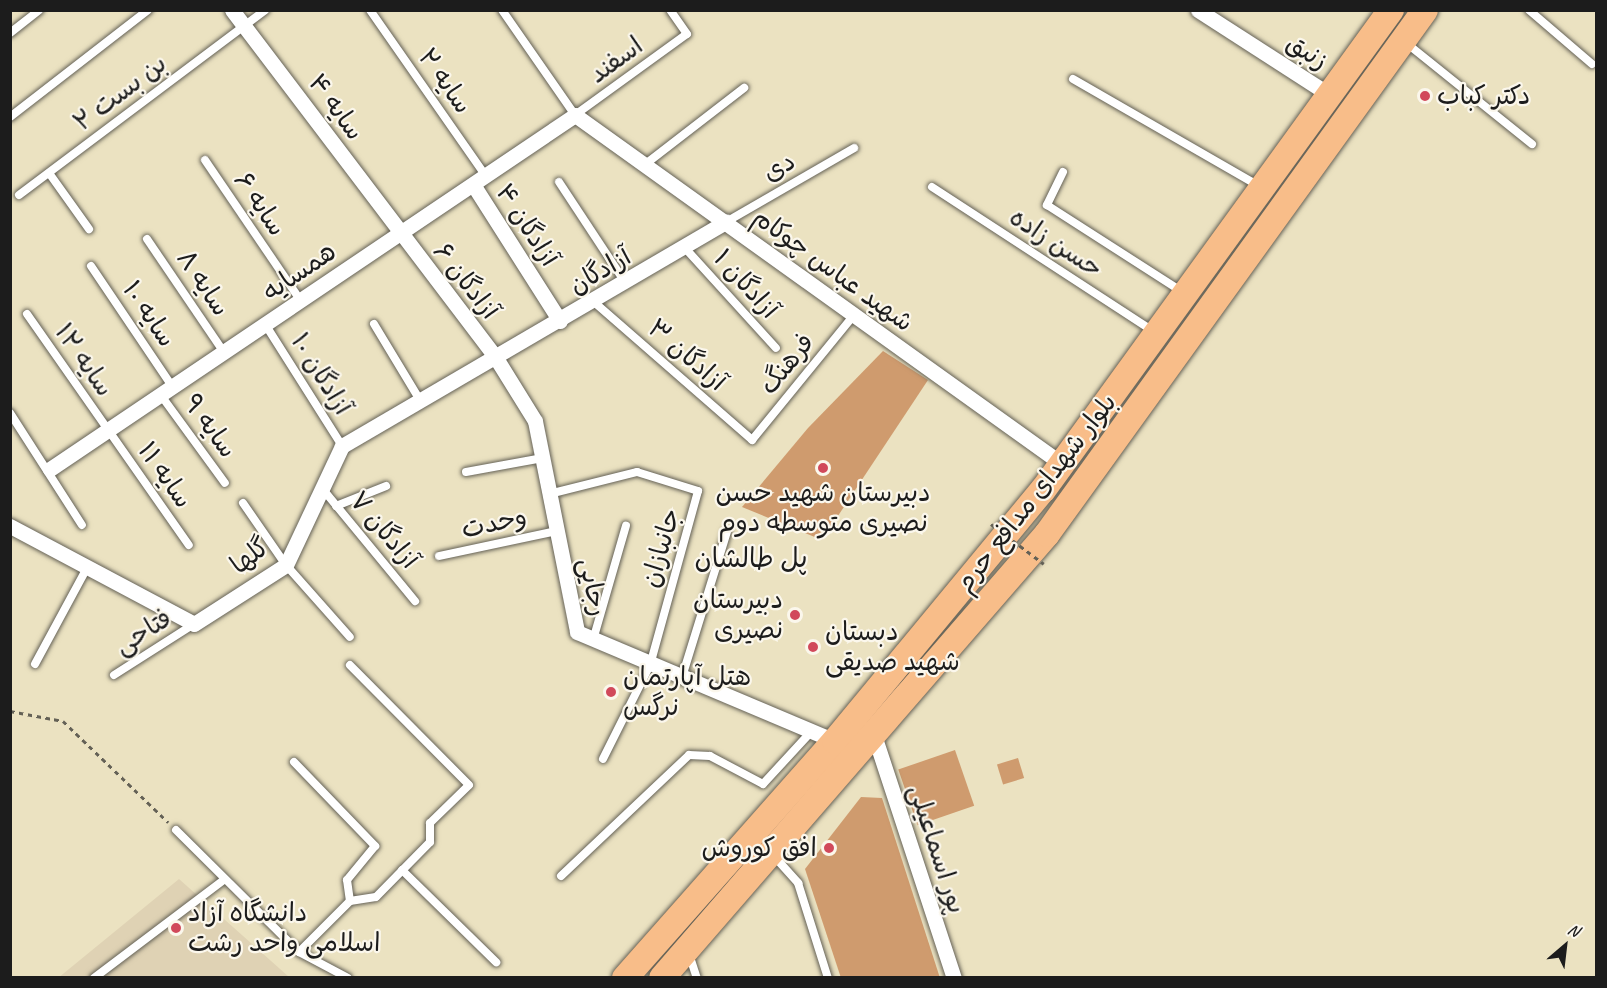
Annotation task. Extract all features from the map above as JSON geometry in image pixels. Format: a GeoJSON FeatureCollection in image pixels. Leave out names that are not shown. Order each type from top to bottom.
{"type":"FeatureCollection","features":[{"type":"Feature","properties":{"kind":"main road","name":"بلوار شهدای مدافع حرم"},"geometry":{"type":"LineString","coordinates":[[625,978],[835,741],[1062,464],[1391,10]]}},
{"type":"Feature","properties":{"kind":"main road","name":"بلوار شهدای مدافع حرم"},"geometry":{"type":"LineString","coordinates":[[662,978],[772,854],[1047,534],[1425,10]]}},
{"type":"Feature","properties":{"kind":"street","name":"سایه ۴"},"geometry":{"type":"LineString","coordinates":[[232,10],[246,25],[398,234]]}},
{"type":"Feature","properties":{"kind":"street","name":"زنبق"},"geometry":{"type":"LineString","coordinates":[[1198,10],[1330,95]]}},
{"type":"Feature","properties":{"kind":"street","name":"همسایه"},"geometry":{"type":"LineString","coordinates":[[50,469],[575,115]]}},
{"type":"Feature","properties":{"kind":"street","name":"شهید عباس چوکام"},"geometry":{"type":"LineString","coordinates":[[575,115],[643,166],[726,222],[1062,464]]}},
{"type":"Feature","properties":{"kind":"street","name":"آزادگان ۴"},"geometry":{"type":"LineString","coordinates":[[480,181],[560,321]]}},
{"type":"Feature","properties":{"kind":"street","name":"آزادگان"},"geometry":{"type":"LineString","coordinates":[[496,358],[626,284],[726,222]]}},
{"type":"Feature","properties":{"kind":"street","name":"آزادگان ۶"},"geometry":{"type":"LineString","coordinates":[[398,234],[496,358]]}},
{"type":"Feature","properties":{"kind":"street"},"geometry":{"type":"LineString","coordinates":[[342,446],[496,358]]}},
{"type":"Feature","properties":{"kind":"street","name":"رجایی"},"geometry":{"type":"LineString","coordinates":[[496,358],[535,421],[577,632],[681,679],[835,741]]}},
{"type":"Feature","properties":{"kind":"street","name":"گلها"},"geometry":{"type":"LineString","coordinates":[[194,624],[286,565],[320,486],[342,446]]}},
{"type":"Feature","properties":{"kind":"street"},"geometry":{"type":"LineString","coordinates":[[11,527],[194,624]]}},
{"type":"Feature","properties":{"kind":"street","name":"پور اسماعیلی"},"geometry":{"type":"LineString","coordinates":[[874,735],[954,978]]}},
{"type":"Feature","properties":{"kind":"lane"},"geometry":{"type":"LineString","coordinates":[[10,33],[39,10]]}},
{"type":"Feature","properties":{"kind":"lane"},"geometry":{"type":"LineString","coordinates":[[10,117],[148,10]]}},
{"type":"Feature","properties":{"kind":"lane","name":"بن بست ۲"},"geometry":{"type":"LineString","coordinates":[[19,195],[265,10]]}},
{"type":"Feature","properties":{"kind":"lane","name":"سایه ۲"},"geometry":{"type":"LineString","coordinates":[[370,10],[480,181]]}},
{"type":"Feature","properties":{"kind":"lane"},"geometry":{"type":"LineString","coordinates":[[502,10],[575,115]]}},
{"type":"Feature","properties":{"kind":"lane","name":"اسفند"},"geometry":{"type":"LineString","coordinates":[[575,115],[687,34],[670,10]]}},
{"type":"Feature","properties":{"kind":"lane"},"geometry":{"type":"LineString","coordinates":[[1529,10],[1593,64]]}},
{"type":"Feature","properties":{"kind":"lane"},"geometry":{"type":"LineString","coordinates":[[1404,41],[1532,144]]}},
{"type":"Feature","properties":{"kind":"lane"},"geometry":{"type":"LineString","coordinates":[[1073,80],[1263,188]]}},
{"type":"Feature","properties":{"kind":"lane"},"geometry":{"type":"LineString","coordinates":[[643,166],[744,88]]}},
{"type":"Feature","properties":{"kind":"lane","name":"دی"},"geometry":{"type":"LineString","coordinates":[[726,222],[854,148]]}},
{"type":"Feature","properties":{"kind":"lane","name":"سایه ۶"},"geometry":{"type":"LineString","coordinates":[[205,160],[300,300]]}},
{"type":"Feature","properties":{"kind":"lane"},"geometry":{"type":"LineString","coordinates":[[1063,172],[1047,205],[1185,294]]}},
{"type":"Feature","properties":{"kind":"lane"},"geometry":{"type":"LineString","coordinates":[[49,173],[89,229]]}},
{"type":"Feature","properties":{"kind":"lane"},"geometry":{"type":"LineString","coordinates":[[559,182],[626,284]]}},
{"type":"Feature","properties":{"kind":"lane","name":"حسن زاده"},"geometry":{"type":"LineString","coordinates":[[932,187],[1156,334]]}},
{"type":"Feature","properties":{"kind":"lane","name":"سایه ۸"},"geometry":{"type":"LineString","coordinates":[[147,239],[223,351]]}},
{"type":"Feature","properties":{"kind":"lane","name":"آزادگان ۱"},"geometry":{"type":"LineString","coordinates":[[685,248],[776,348]]}},
{"type":"Feature","properties":{"kind":"lane","name":"سایه ۱۰"},"geometry":{"type":"LineString","coordinates":[[91,266],[166,390]]}},
{"type":"Feature","properties":{"kind":"lane","name":"آزادگان ۳"},"geometry":{"type":"LineString","coordinates":[[594,302],[752,440]]}},
{"type":"Feature","properties":{"kind":"lane","name":"سایه ۱۲"},"geometry":{"type":"LineString","coordinates":[[27,314],[107,430]]}},
{"type":"Feature","properties":{"kind":"lane","name":"فرهنگ"},"geometry":{"type":"LineString","coordinates":[[752,440],[855,315]]}},
{"type":"Feature","properties":{"kind":"lane","name":"آزادگان ۱۰"},"geometry":{"type":"LineString","coordinates":[[265,324],[342,446]]}},
{"type":"Feature","properties":{"kind":"lane"},"geometry":{"type":"LineString","coordinates":[[374,324],[421,402]]}},
{"type":"Feature","properties":{"kind":"lane","name":"سایه ۹"},"geometry":{"type":"LineString","coordinates":[[166,390],[225,483]]}},
{"type":"Feature","properties":{"kind":"lane"},"geometry":{"type":"LineString","coordinates":[[10,413],[50,469],[82,525]]}},
{"type":"Feature","properties":{"kind":"lane","name":"سایه ۱۱"},"geometry":{"type":"LineString","coordinates":[[107,430],[189,545]]}},
{"type":"Feature","properties":{"kind":"lane"},"geometry":{"type":"LineString","coordinates":[[466,472],[543,458]]}},
{"type":"Feature","properties":{"kind":"lane","name":"جانبازان"},"geometry":{"type":"LineString","coordinates":[[549,494],[637,472],[698,491],[650,665],[603,759]]}},
{"type":"Feature","properties":{"kind":"lane","name":"آزادگان ۷"},"geometry":{"type":"LineString","coordinates":[[320,486],[415,600]]}},
{"type":"Feature","properties":{"kind":"lane"},"geometry":{"type":"LineString","coordinates":[[336,506],[386,486]]}},
{"type":"Feature","properties":{"kind":"lane"},"geometry":{"type":"LineString","coordinates":[[243,503],[286,565],[350,637]]}},
{"type":"Feature","properties":{"kind":"lane"},"geometry":{"type":"LineString","coordinates":[[592,640],[626,526]]}},
{"type":"Feature","properties":{"kind":"lane","name":"وحدت"},"geometry":{"type":"LineString","coordinates":[[439,556],[557,531]]}},
{"type":"Feature","properties":{"kind":"lane"},"geometry":{"type":"LineString","coordinates":[[681,679],[728,532]]}},
{"type":"Feature","properties":{"kind":"lane"},"geometry":{"type":"LineString","coordinates":[[34,664],[88,566]]}},
{"type":"Feature","properties":{"kind":"lane","name":"فتاحی"},"geometry":{"type":"LineString","coordinates":[[114,675],[194,624]]}},
{"type":"Feature","properties":{"kind":"lane"},"geometry":{"type":"LineString","coordinates":[[299,952],[350,901],[376,897],[430,842],[430,823],[469,785],[350,665]]}},
{"type":"Feature","properties":{"kind":"lane"},"geometry":{"type":"LineString","coordinates":[[561,876],[689,755],[710,756],[763,784],[811,732]]}},
{"type":"Feature","properties":{"kind":"lane"},"geometry":{"type":"LineString","coordinates":[[294,762],[375,846],[347,880],[350,901]]}},
{"type":"Feature","properties":{"kind":"lane"},"geometry":{"type":"LineString","coordinates":[[176,830],[299,952],[348,978]]}},
{"type":"Feature","properties":{"kind":"lane"},"geometry":{"type":"LineString","coordinates":[[772,854],[798,883],[828,978]]}},
{"type":"Feature","properties":{"kind":"lane"},"geometry":{"type":"LineString","coordinates":[[402,870],[496,962]]}},
{"type":"Feature","properties":{"kind":"lane"},"geometry":{"type":"LineString","coordinates":[[94,978],[225,879]]}},
{"type":"Feature","properties":{"kind":"lane"},"geometry":{"type":"LineString","coordinates":[[687,950],[697,978]]}},
{"type":"Feature","properties":{"kind":"path"},"geometry":{"type":"LineString","coordinates":[[991,524],[1044,564]]}},
{"type":"Feature","properties":{"kind":"path"},"geometry":{"type":"LineString","coordinates":[[10,711],[63,721],[176,830]]}},
{"type":"Feature","properties":{"kind":"shaded area","name":"دانشگاه آزاد اسلامی واحد رشت"},"geometry":{"type":"Polygon","coordinates":[[[179,879],[289,977],[58,978],[179,879]]]}},
{"type":"Feature","properties":{"kind":"building","name":"دبیرستان شهید حسن نصیری متوسطه دوم"},"geometry":{"type":"Polygon","coordinates":[[[883,351],[928,380],[822,540],[742,507],[808,428],[883,351]]]}},
{"type":"Feature","properties":{"kind":"building"},"geometry":{"type":"Polygon","coordinates":[[[955,750],[974,806],[917,825],[898,770],[955,750]]]}},
{"type":"Feature","properties":{"kind":"building"},"geometry":{"type":"Polygon","coordinates":[[[1018,758],[1024,778],[1003,785],[997,764],[1018,758]]]}},
{"type":"Feature","properties":{"kind":"building"},"geometry":{"type":"Polygon","coordinates":[[[861,797],[882,798],[940,978],[841,978],[805,869],[861,797]]]}},
{"type":"Feature","properties":{"kind":"place","name":"دکتر کباب"},"geometry":{"type":"Point","coordinates":[1425,96]}},
{"type":"Feature","properties":{"kind":"place","name":"دبیرستان شهید حسن نصیری متوسطه دوم"},"geometry":{"type":"Point","coordinates":[823,468]}},
{"type":"Feature","properties":{"kind":"place","name":"دبیرستان نصیری"},"geometry":{"type":"Point","coordinates":[795,615]}},
{"type":"Feature","properties":{"kind":"place","name":"دبستان شهید صدیقی"},"geometry":{"type":"Point","coordinates":[813,647]}},
{"type":"Feature","properties":{"kind":"place","name":"هتل آپارتمان نرگس"},"geometry":{"type":"Point","coordinates":[611,692]}},
{"type":"Feature","properties":{"kind":"place","name":"افق کوروش"},"geometry":{"type":"Point","coordinates":[829,848]}},
{"type":"Feature","properties":{"kind":"place","name":"دانشگاه آزاد اسلامی واحد رشت"},"geometry":{"type":"Point","coordinates":[176,928]}},
{"type":"Feature","properties":{"kind":"district","name":"پل طالشان"},"geometry":{"type":"Point","coordinates":[751,559]}}]}
